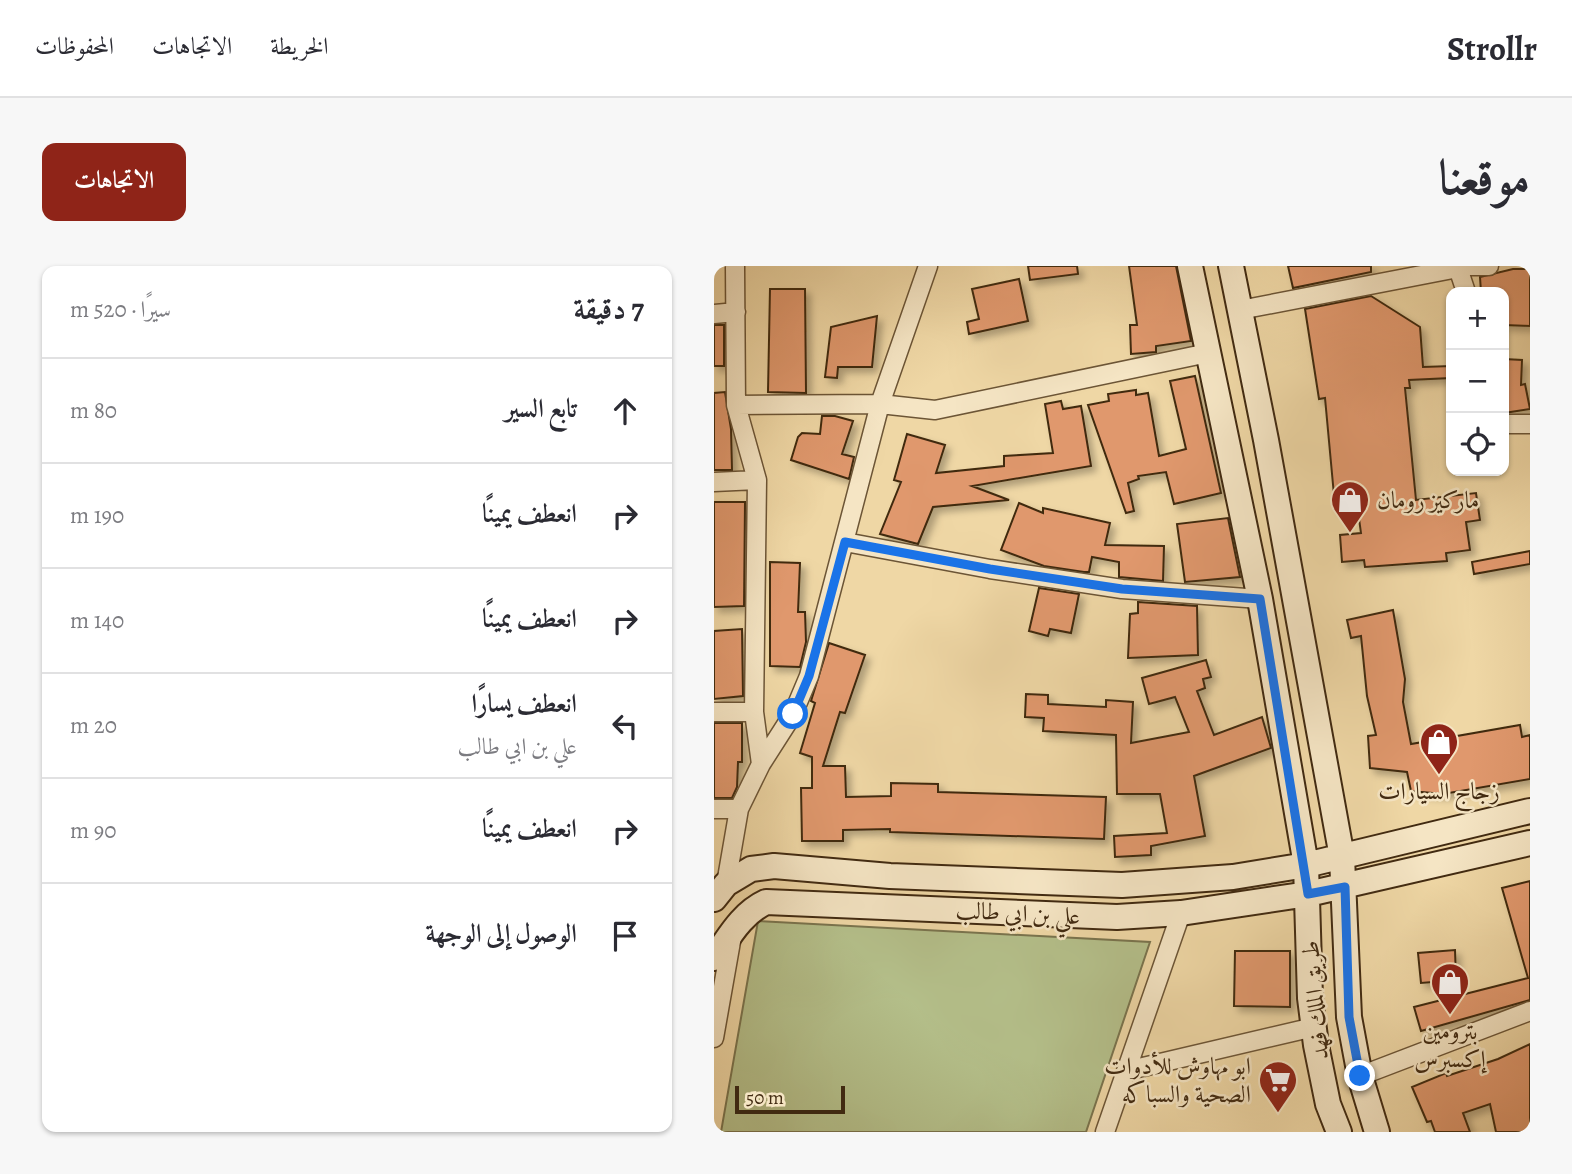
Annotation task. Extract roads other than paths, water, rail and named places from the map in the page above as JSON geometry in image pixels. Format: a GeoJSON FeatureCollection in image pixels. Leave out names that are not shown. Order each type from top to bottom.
{"type":"FeatureCollection","features":[{"type":"Feature","properties":{"kind":"main road","name":"طريق الملك فهد"},"geometry":{"type":"LineString","coordinates":[[1190,266],[1260,599],[1306,865],[1314,1027],[1328,1104],[1339,1132]]}},
{"type":"Feature","properties":{"kind":"main road"},"geometry":{"type":"LineString","coordinates":[[1231,266],[1342,857],[1349,1017],[1360,1076],[1377,1132]]}},
{"type":"Feature","properties":{"kind":"main road","name":"علي بن ابي طالب"},"geometry":{"type":"LineString","coordinates":[[720,891],[751,869],[774,866],[890,876],[1122,885],[1233,877],[1342,857],[1530,811]]}},
{"type":"Feature","properties":{"kind":"main road","name":"علي بن ابي طالب"},"geometry":{"type":"LineString","coordinates":[[714,958],[756,906],[777,900],[1117,917],[1181,913],[1345,887],[1530,843]]}},
{"type":"Feature","properties":{"kind":"street"},"geometry":{"type":"LineString","coordinates":[[735,266],[736,405],[757,481],[754,712],[761,764]]}},
{"type":"Feature","properties":{"kind":"street"},"geometry":{"type":"LineString","coordinates":[[720,891],[739,809],[761,764],[793,714],[809,676],[880,404],[928,266]]}},
{"type":"Feature","properties":{"kind":"street"},"geometry":{"type":"LineString","coordinates":[[1240,310],[1402,272],[1489,266]]}},
{"type":"Feature","properties":{"kind":"street"},"geometry":{"type":"LineString","coordinates":[[1458,267],[1464,287]]}},
{"type":"Feature","properties":{"kind":"street"},"geometry":{"type":"LineString","coordinates":[[714,314],[736,312]]}},
{"type":"Feature","properties":{"kind":"street"},"geometry":{"type":"LineString","coordinates":[[736,405],[880,404],[935,410],[1208,353]]}},
{"type":"Feature","properties":{"kind":"street"},"geometry":{"type":"LineString","coordinates":[[1509,424],[1530,424]]}},
{"type":"Feature","properties":{"kind":"street"},"geometry":{"type":"LineString","coordinates":[[714,482],[757,481]]}},
{"type":"Feature","properties":{"kind":"street"},"geometry":{"type":"LineString","coordinates":[[845,542],[990,569],[1122,589],[1260,599]]}},
{"type":"Feature","properties":{"kind":"street"},"geometry":{"type":"LineString","coordinates":[[714,712],[754,712]]}},
{"type":"Feature","properties":{"kind":"street"},"geometry":{"type":"LineString","coordinates":[[714,809],[739,809]]}},
{"type":"Feature","properties":{"kind":"street"},"geometry":{"type":"LineString","coordinates":[[1105,1132],[1181,913]]}},
{"type":"Feature","properties":{"kind":"street"},"geometry":{"type":"LineString","coordinates":[[714,1038],[734,930]]}},
{"type":"Feature","properties":{"kind":"street"},"geometry":{"type":"LineString","coordinates":[[1360,1076],[1530,1011]]}},
{"type":"Feature","properties":{"kind":"street"},"geometry":{"type":"LineString","coordinates":[[1126,1071],[1314,1027]]}},
{"type":"Feature","properties":{"kind":"place","name":"ماركيز رومان"},"geometry":{"type":"Point","coordinates":[1350,534]}},
{"type":"Feature","properties":{"kind":"place","name":"زجاج السيارات"},"geometry":{"type":"Point","coordinates":[1439,776]}},
{"type":"Feature","properties":{"kind":"place","name":"بترومين إكسبرس"},"geometry":{"type":"Point","coordinates":[1450,1016]}},
{"type":"Feature","properties":{"kind":"place","name":"ابو مهاوش للأدوات الصحية والسباكه"},"geometry":{"type":"Point","coordinates":[1278,1114]}}]}
